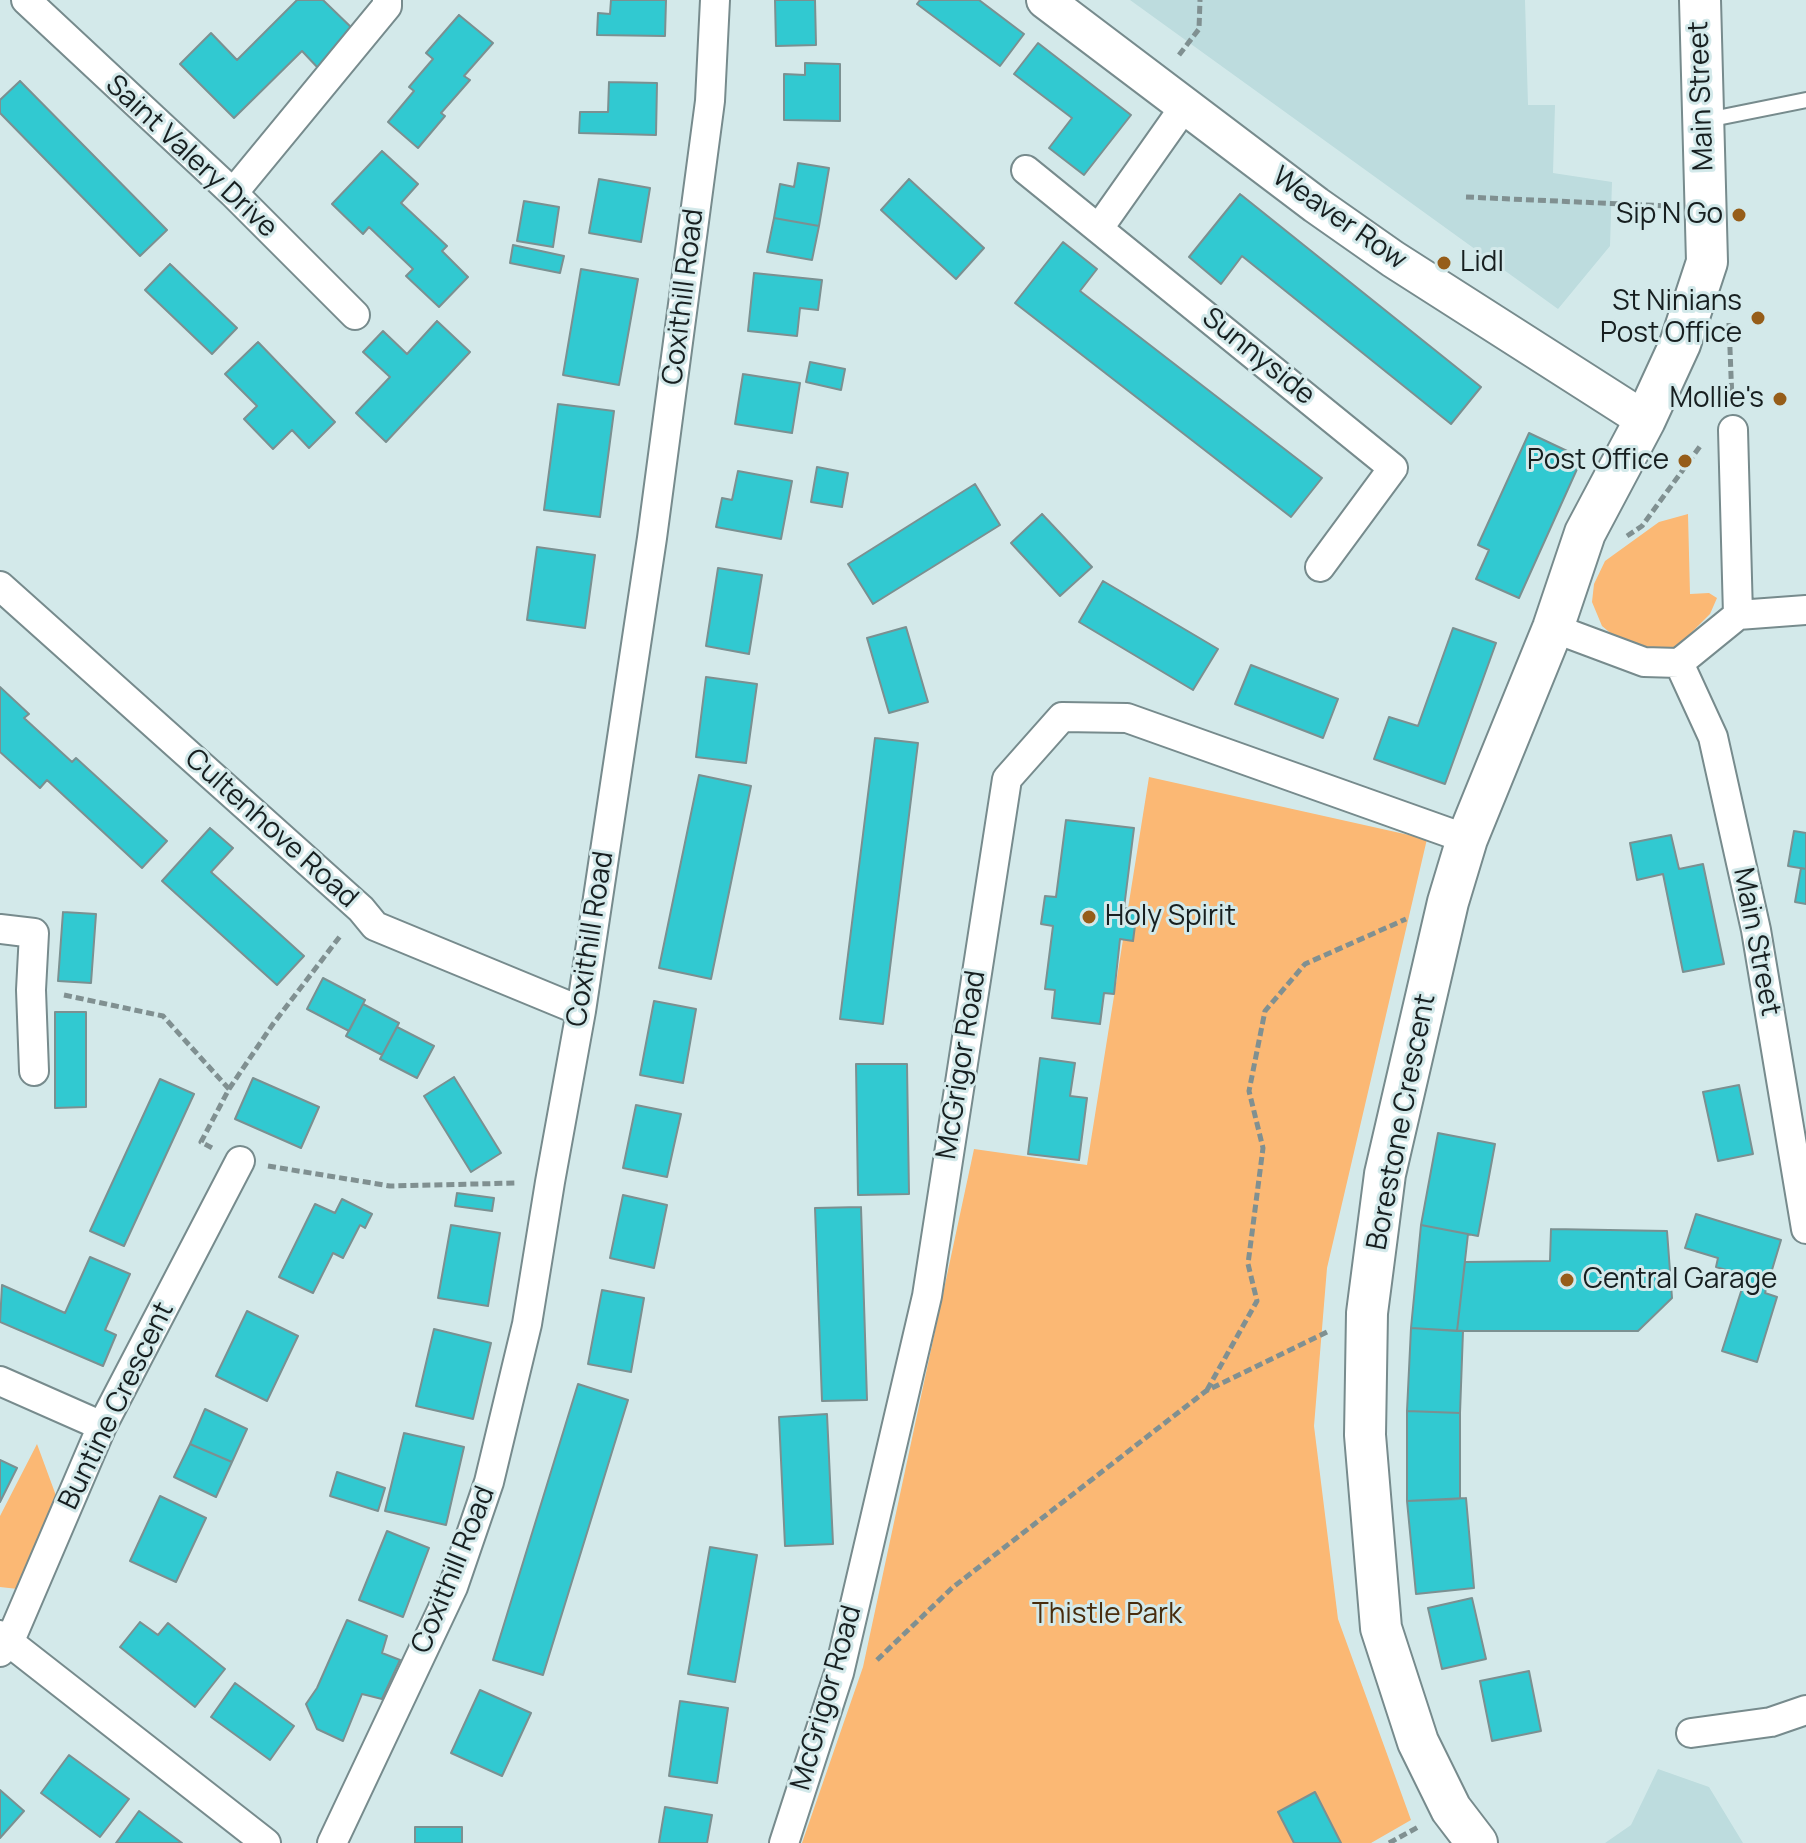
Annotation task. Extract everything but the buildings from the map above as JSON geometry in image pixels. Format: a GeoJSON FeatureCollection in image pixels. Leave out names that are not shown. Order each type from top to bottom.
{"type":"FeatureCollection","features":[{"type":"Feature","properties":{"kind":"main road","name":"Main Street"},"geometry":{"type":"LineString","coordinates":[[1645,420],[1680,344],[1707,262],[1700,0]]}},
{"type":"Feature","properties":{"kind":"main road","name":"Borestone Crescent"},"geometry":{"type":"LineString","coordinates":[[1477,1843],[1451,1809],[1418,1742],[1381,1628],[1365,1435],[1367,1313],[1385,1174],[1448,902],[1467,839],[1553,628],[1585,533],[1645,420]]}},
{"type":"Feature","properties":{"kind":"street","name":"Saint Valery Drive"},"geometry":{"type":"LineString","coordinates":[[26,0],[233,193],[355,315]]}},
{"type":"Feature","properties":{"kind":"street"},"geometry":{"type":"LineString","coordinates":[[233,193],[387,6],[387,0]]}},
{"type":"Feature","properties":{"kind":"street","name":"Coxithill Road"},"geometry":{"type":"LineString","coordinates":[[332,1843],[453,1587],[489,1482],[527,1324],[581,1011],[657,507],[710,101],[715,0]]}},
{"type":"Feature","properties":{"kind":"street","name":"Weaver Row"},"geometry":{"type":"LineString","coordinates":[[1045,0],[1316,205],[1393,259],[1645,420]]}},
{"type":"Feature","properties":{"kind":"street"},"geometry":{"type":"LineString","coordinates":[[1099,228],[1171,95]]}},
{"type":"Feature","properties":{"kind":"street","name":"Sunnyside"},"geometry":{"type":"LineString","coordinates":[[1026,170],[1393,468],[1320,567]]}},
{"type":"Feature","properties":{"kind":"street"},"geometry":{"type":"LineString","coordinates":[[1733,430],[1738,615]]}},
{"type":"Feature","properties":{"kind":"street","name":"Cultenhove Road"},"geometry":{"type":"LineString","coordinates":[[0,586],[361,909],[375,926],[581,1011]]}},
{"type":"Feature","properties":{"kind":"street"},"geometry":{"type":"LineString","coordinates":[[1553,628],[1644,662],[1679,663],[1738,615],[1806,610]]}},
{"type":"Feature","properties":{"kind":"street","name":"Main Street"},"geometry":{"type":"LineString","coordinates":[[1679,663],[1713,737],[1756,930],[1801,1168],[1806,1229]]}},
{"type":"Feature","properties":{"kind":"street","name":"McGrigor Road"},"geometry":{"type":"LineString","coordinates":[[784,1843],[839,1673],[927,1296],[1007,779],[1062,717],[1127,718],[1467,839]]}},
{"type":"Feature","properties":{"kind":"street"},"geometry":{"type":"LineString","coordinates":[[0,929],[34,933],[31,990],[34,1071]]}},
{"type":"Feature","properties":{"kind":"street","name":"Buntine Crescent"},"geometry":{"type":"LineString","coordinates":[[3,1643],[102,1426],[240,1161]]}},
{"type":"Feature","properties":{"kind":"street"},"geometry":{"type":"LineString","coordinates":[[0,1381],[102,1426]]}},
{"type":"Feature","properties":{"kind":"street"},"geometry":{"type":"LineString","coordinates":[[3,1643],[266,1843]]}},
{"type":"Feature","properties":{"kind":"street"},"geometry":{"type":"LineString","coordinates":[[1691,1733],[1771,1722],[1806,1710]]}},
{"type":"Feature","properties":{"kind":"lane"},"geometry":{"type":"LineString","coordinates":[[1703,121],[1806,100]]}},
{"type":"Feature","properties":{"kind":"path"},"geometry":{"type":"LineString","coordinates":[[1171,95],[1199,29],[1200,0]]}},
{"type":"Feature","properties":{"kind":"path"},"geometry":{"type":"LineString","coordinates":[[1466,197],[1706,208]]}},
{"type":"Feature","properties":{"kind":"path"},"geometry":{"type":"LineString","coordinates":[[1693,305],[1729,310],[1733,430]]}},
{"type":"Feature","properties":{"kind":"path"},"geometry":{"type":"LineString","coordinates":[[1585,533],[1615,544],[1642,526],[1705,439]]}},
{"type":"Feature","properties":{"kind":"path"},"geometry":{"type":"LineString","coordinates":[[1206,1391],[1257,1301],[1248,1264],[1263,1148],[1249,1091],[1265,1011],[1305,964],[1448,902]]}},
{"type":"Feature","properties":{"kind":"path"},"geometry":{"type":"LineString","coordinates":[[361,909],[273,1024],[229,1089],[201,1142],[240,1161],[390,1186],[550,1182]]}},
{"type":"Feature","properties":{"kind":"path"},"geometry":{"type":"LineString","coordinates":[[31,990],[163,1016],[229,1089]]}},
{"type":"Feature","properties":{"kind":"path"},"geometry":{"type":"LineString","coordinates":[[873,1664],[952,1588],[1206,1391],[1367,1313]]}},
{"type":"Feature","properties":{"kind":"shaded area"},"geometry":{"type":"Polygon","coordinates":[[[1130,0],[1525,0],[1528,105],[1555,105],[1553,173],[1612,182],[1610,246],[1558,309],[1130,0]]]}},
{"type":"Feature","properties":{"kind":"shaded area"},"geometry":{"type":"Polygon","coordinates":[[[1658,1769],[1709,1787],[1743,1843],[1605,1843],[1631,1825],[1658,1769]]]}},
{"type":"Feature","properties":{"kind":"green space"},"geometry":{"type":"Polygon","coordinates":[[[1688,514],[1690,594],[1709,593],[1717,598],[1710,614],[1678,646],[1662,652],[1620,641],[1602,626],[1592,602],[1594,584],[1605,561],[1659,522],[1688,514]]]}},
{"type":"Feature","properties":{"kind":"green space","name":"Thistle Park"},"geometry":{"type":"Polygon","coordinates":[[[1149,777],[1427,839],[1327,1268],[1314,1426],[1338,1619],[1411,1820],[1371,1843],[802,1843],[863,1667],[974,1149],[1087,1165],[1149,777]]]}},
{"type":"Feature","properties":{"kind":"green space"},"geometry":{"type":"Polygon","coordinates":[[[37,1444],[58,1501],[18,1589],[0,1587],[0,1516],[37,1444]]]}},
{"type":"Feature","properties":{"kind":"place","name":"Sip N Go"},"geometry":{"type":"Point","coordinates":[1739,215]}},
{"type":"Feature","properties":{"kind":"place","name":"Lidl"},"geometry":{"type":"Point","coordinates":[1444,263]}},
{"type":"Feature","properties":{"kind":"place","name":"St Ninians Post Office"},"geometry":{"type":"Point","coordinates":[1758,318]}},
{"type":"Feature","properties":{"kind":"place","name":"Mollie's"},"geometry":{"type":"Point","coordinates":[1780,399]}},
{"type":"Feature","properties":{"kind":"place","name":"Post Office"},"geometry":{"type":"Point","coordinates":[1685,461]}},
{"type":"Feature","properties":{"kind":"place","name":"Holy Spirit"},"geometry":{"type":"Point","coordinates":[1089,917]}},
{"type":"Feature","properties":{"kind":"place","name":"Central Garage"},"geometry":{"type":"Point","coordinates":[1567,1280]}}]}
